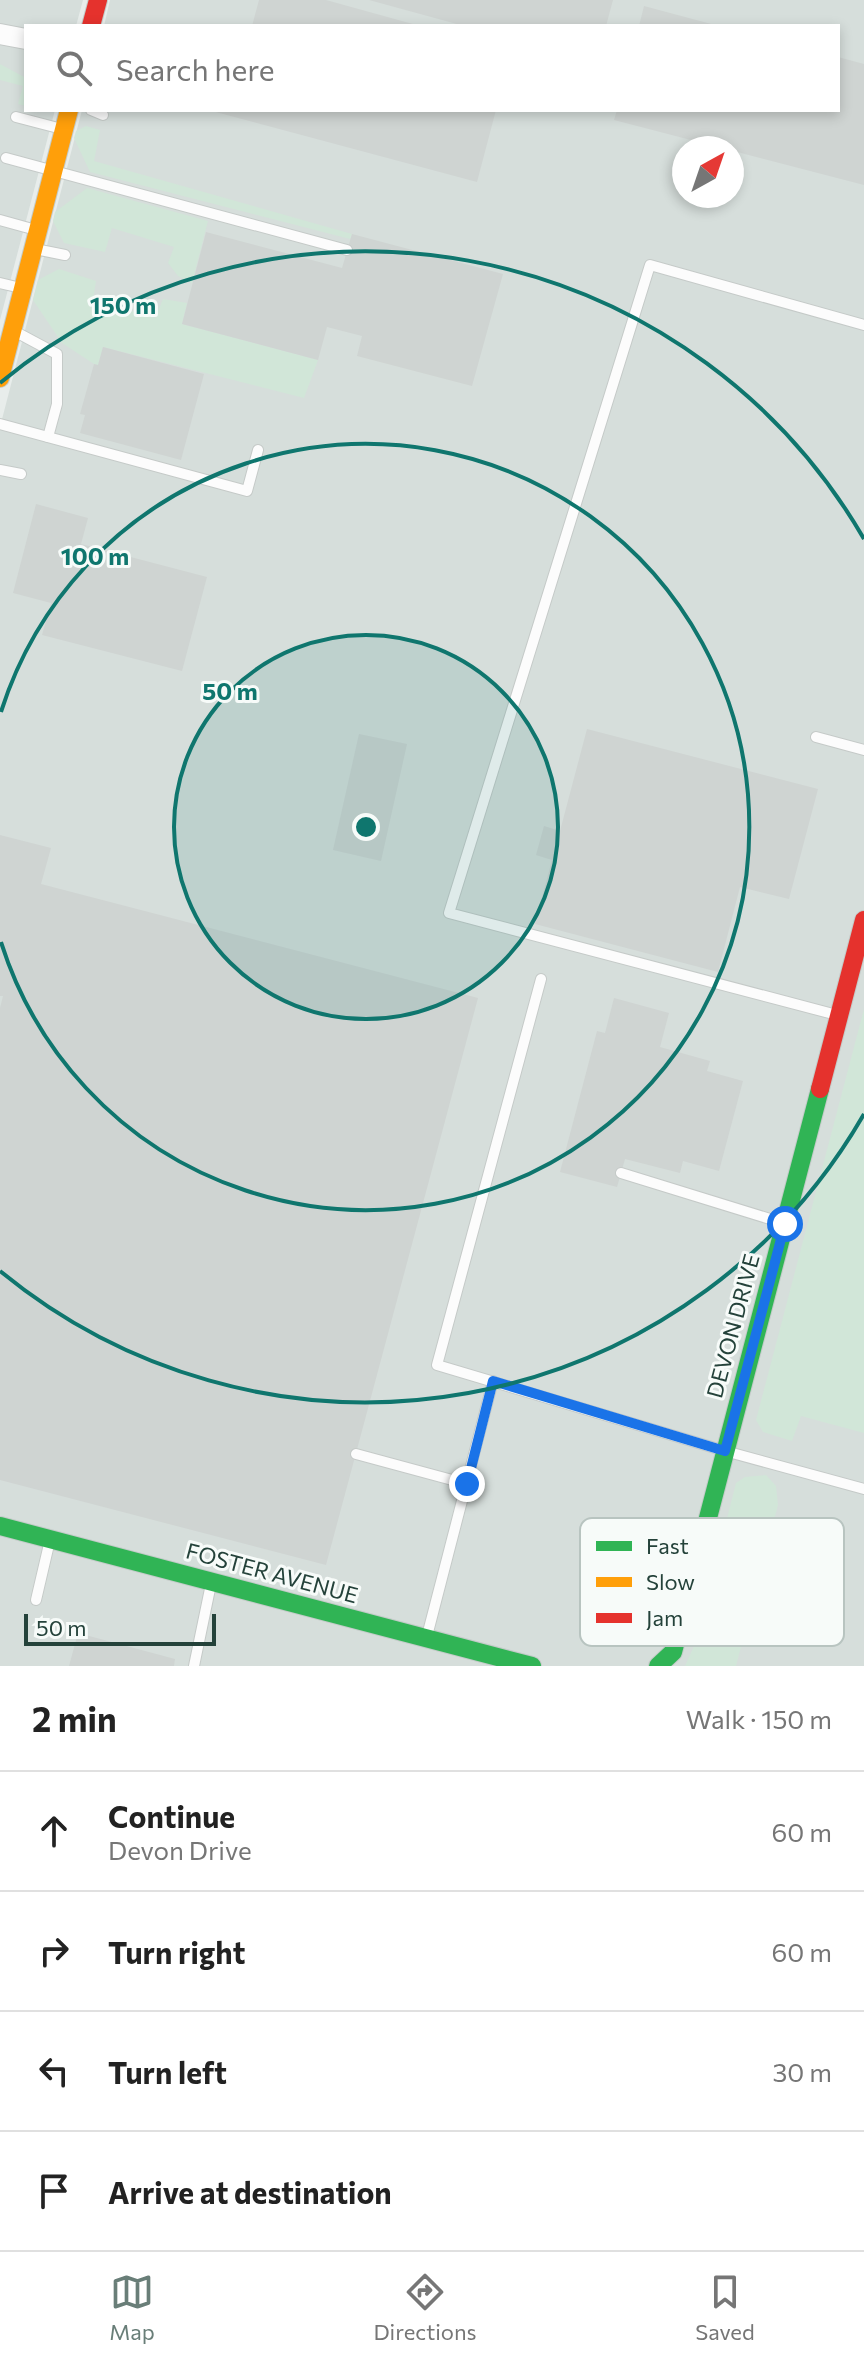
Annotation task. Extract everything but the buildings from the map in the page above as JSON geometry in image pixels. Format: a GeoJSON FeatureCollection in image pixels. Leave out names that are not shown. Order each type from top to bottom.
{"type":"FeatureCollection","features":[{"type":"Feature","properties":{"kind":"street"},"geometry":{"type":"LineString","coordinates":[[92,24],[98,0]]}},
{"type":"Feature","properties":{"kind":"street"},"geometry":{"type":"LineString","coordinates":[[0,34],[24,39]]}},
{"type":"Feature","properties":{"kind":"street"},"geometry":{"type":"LineString","coordinates":[[0,378],[68,112]]}},
{"type":"Feature","properties":{"kind":"street","name":"DEVON DRIVE"},"geometry":{"type":"LineString","coordinates":[[708,1518],[864,920]]}},
{"type":"Feature","properties":{"kind":"street","name":"FOSTER AVENUE"},"geometry":{"type":"LineString","coordinates":[[0,1526],[532,1666]]}},
{"type":"Feature","properties":{"kind":"street","name":"DEVON DRIVE"},"geometry":{"type":"LineString","coordinates":[[658,1666],[673,1652],[675,1646]]}},
{"type":"Feature","properties":{"kind":"lane"},"geometry":{"type":"LineString","coordinates":[[96,112],[103,115]]}},
{"type":"Feature","properties":{"kind":"lane"},"geometry":{"type":"LineString","coordinates":[[16,117],[64,129]]}},
{"type":"Feature","properties":{"kind":"lane"},"geometry":{"type":"LineString","coordinates":[[6,158],[347,250]]}},
{"type":"Feature","properties":{"kind":"lane"},"geometry":{"type":"LineString","coordinates":[[0,220],[65,255]]}},
{"type":"Feature","properties":{"kind":"lane"},"geometry":{"type":"LineString","coordinates":[[839,1016],[449,913],[650,265],[864,325]]}},
{"type":"Feature","properties":{"kind":"lane"},"geometry":{"type":"LineString","coordinates":[[0,283],[23,289]]}},
{"type":"Feature","properties":{"kind":"lane"},"geometry":{"type":"LineString","coordinates":[[12,330],[57,354],[57,404],[48,437]]}},
{"type":"Feature","properties":{"kind":"lane"},"geometry":{"type":"LineString","coordinates":[[0,424],[247,491],[258,450]]}},
{"type":"Feature","properties":{"kind":"lane"},"geometry":{"type":"LineString","coordinates":[[0,470],[21,474]]}},
{"type":"Feature","properties":{"kind":"lane"},"geometry":{"type":"LineString","coordinates":[[816,737],[864,750]]}},
{"type":"Feature","properties":{"kind":"lane"},"geometry":{"type":"LineString","coordinates":[[541,979],[437,1365],[864,1489]]}},
{"type":"Feature","properties":{"kind":"lane"},"geometry":{"type":"LineString","coordinates":[[621,1173],[785,1224]]}},
{"type":"Feature","properties":{"kind":"lane"},"geometry":{"type":"LineString","coordinates":[[427,1638],[493,1381]]}},
{"type":"Feature","properties":{"kind":"lane"},"geometry":{"type":"LineString","coordinates":[[356,1454],[467,1484]]}},
{"type":"Feature","properties":{"kind":"lane"},"geometry":{"type":"LineString","coordinates":[[36,1600],[50,1539]]}},
{"type":"Feature","properties":{"kind":"lane"},"geometry":{"type":"LineString","coordinates":[[194,1666],[212,1582]]}},
{"type":"Feature","properties":{"kind":"shaded area"},"geometry":{"type":"Polygon","coordinates":[[[0,0],[83,0],[77,24],[24,24],[24,112],[54,112],[0,320],[0,0]]]}},
{"type":"Feature","properties":{"kind":"shaded area"},"geometry":{"type":"Polygon","coordinates":[[[110,0],[864,0],[864,1666],[0,1666],[0,427],[81,112],[840,112],[840,24],[104,24],[110,0]]]}},
{"type":"Feature","properties":{"kind":"green space"},"geometry":{"type":"Polygon","coordinates":[[[0,64],[24,77],[24,106],[18,104],[23,86],[0,80],[0,64]]]}},
{"type":"Feature","properties":{"kind":"green space"},"geometry":{"type":"Polygon","coordinates":[[[86,126],[100,130],[94,161],[352,234],[350,239],[90,172],[74,138],[76,131],[86,126]]]}},
{"type":"Feature","properties":{"kind":"green space"},"geometry":{"type":"Polygon","coordinates":[[[87,188],[208,221],[192,283],[178,276],[168,263],[174,247],[112,228],[105,252],[64,243],[53,221],[55,212],[87,188]]]}},
{"type":"Feature","properties":{"kind":"green space"},"geometry":{"type":"Polygon","coordinates":[[[59,269],[96,281],[93,300],[155,318],[163,299],[187,303],[182,324],[318,360],[304,398],[103,347],[98,365],[94,364],[62,343],[33,300],[38,280],[59,269]]]}},
{"type":"Feature","properties":{"kind":"green space"},"geometry":{"type":"Polygon","coordinates":[[[864,1009],[864,1433],[801,1416],[792,1441],[763,1432],[756,1420],[864,1009]]]}},
{"type":"Feature","properties":{"kind":"green space"},"geometry":{"type":"Polygon","coordinates":[[[766,1475],[776,1486],[778,1505],[775,1518],[727,1518],[736,1483],[745,1477],[766,1475]]]}},
{"type":"Feature","properties":{"kind":"green space"},"geometry":{"type":"Polygon","coordinates":[[[694,1646],[741,1646],[736,1666],[685,1666],[694,1646]]]}},
{"type":"Feature","properties":{"kind":"traffic: fast"},"geometry":{"type":"LineString","coordinates":[[708,1518],[820,1089]]}},
{"type":"Feature","properties":{"kind":"traffic: fast"},"geometry":{"type":"LineString","coordinates":[[0,1526],[532,1666]]}},
{"type":"Feature","properties":{"kind":"traffic: fast"},"geometry":{"type":"LineString","coordinates":[[658,1666],[673,1652],[675,1646]]}},
{"type":"Feature","properties":{"kind":"traffic: slow"},"geometry":{"type":"LineString","coordinates":[[0,378],[68,112]]}},
{"type":"Feature","properties":{"kind":"traffic: jam"},"geometry":{"type":"LineString","coordinates":[[92,24],[98,0]]}},
{"type":"Feature","properties":{"kind":"traffic: jam"},"geometry":{"type":"LineString","coordinates":[[820,1089],[864,920]]}},
{"type":"Feature","properties":{"kind":"route"},"geometry":{"type":"LineString","coordinates":[[467,1484],[493,1381],[725,1451],[785,1224]]}}]}
